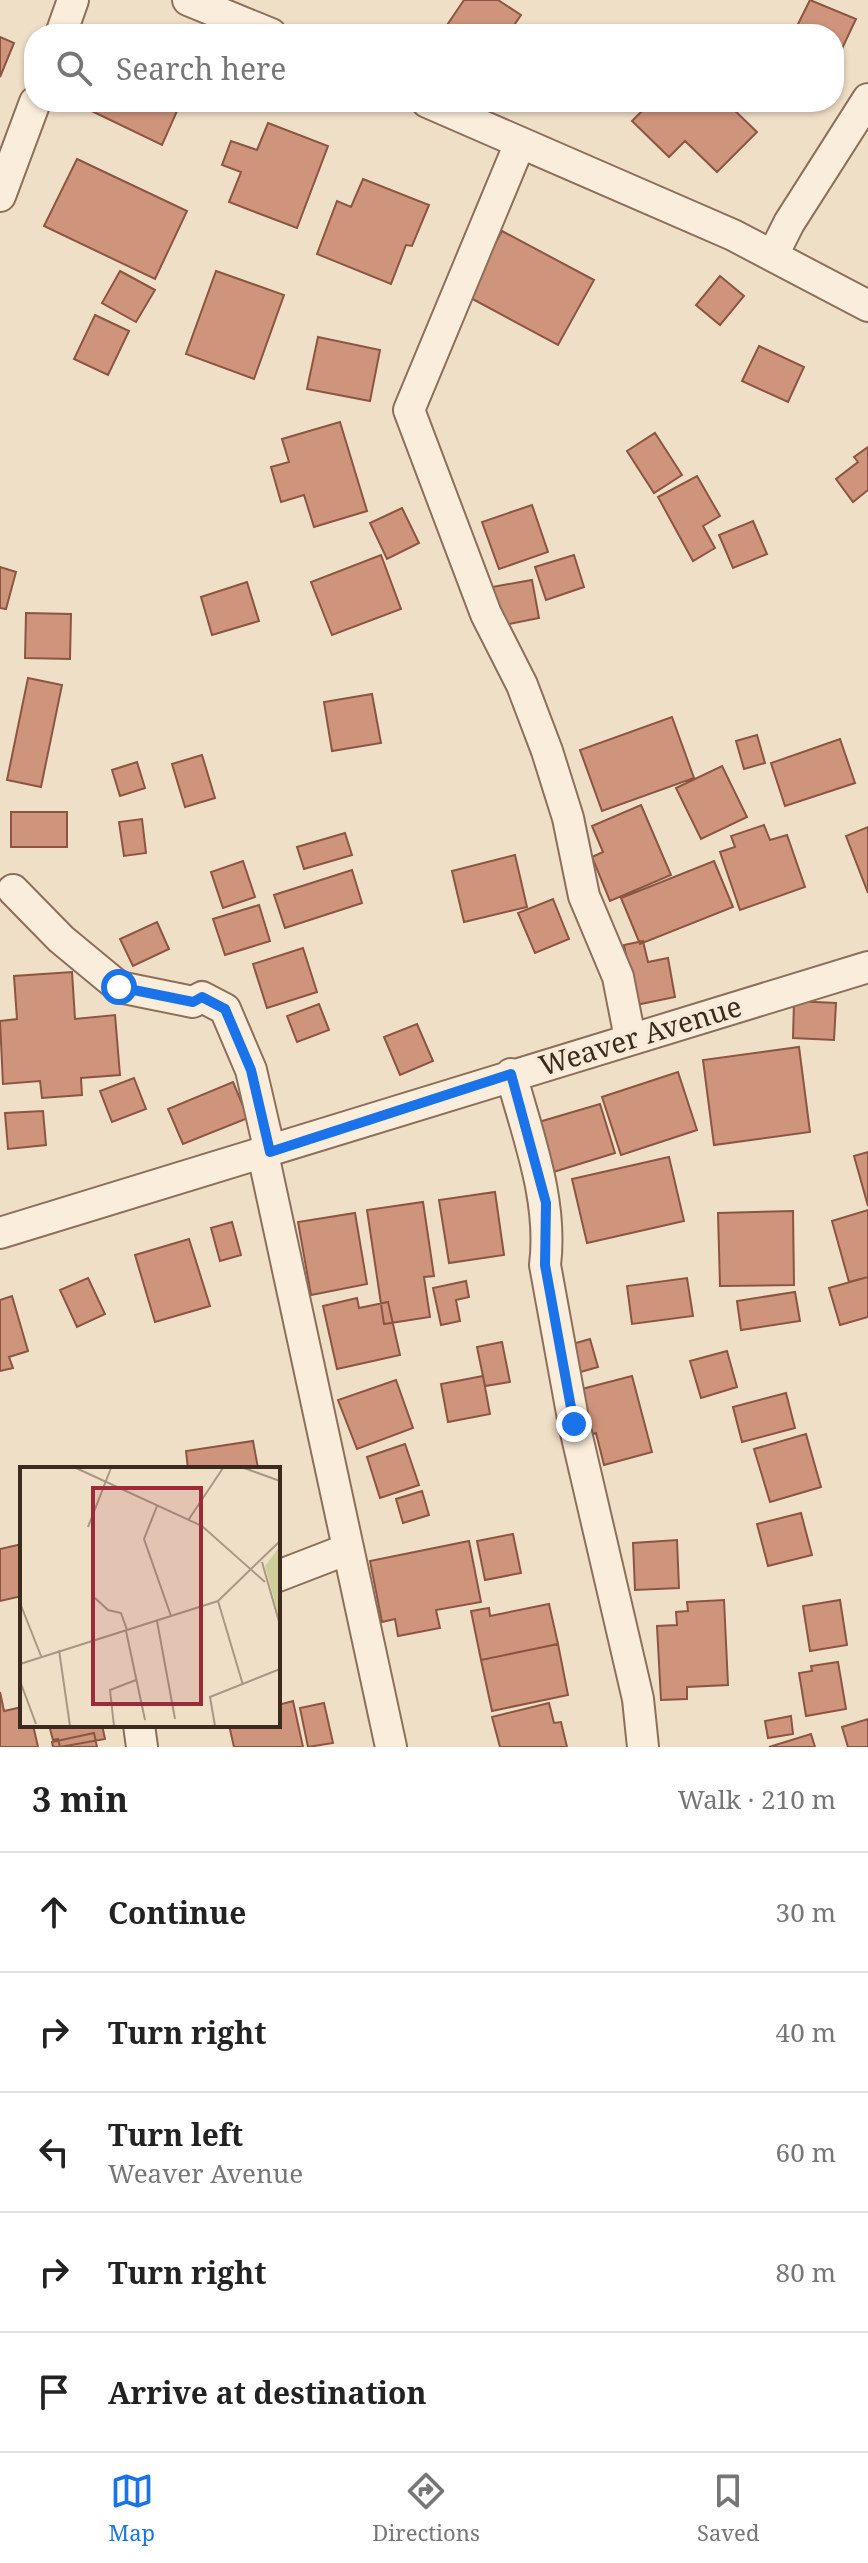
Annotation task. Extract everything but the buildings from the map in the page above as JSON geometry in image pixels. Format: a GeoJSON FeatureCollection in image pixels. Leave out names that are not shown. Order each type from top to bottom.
{"type":"FeatureCollection","features":[{"type":"Feature","properties":{"kind":"street"},"geometry":{"type":"LineString","coordinates":[[65,24],[73,0]]}},
{"type":"Feature","properties":{"kind":"street"},"geometry":{"type":"LineString","coordinates":[[188,0],[247,24]]}},
{"type":"Feature","properties":{"kind":"street"},"geometry":{"type":"LineString","coordinates":[[773,255],[789,223],[868,99]]}},
{"type":"Feature","properties":{"kind":"street"},"geometry":{"type":"LineString","coordinates":[[0,196],[31,112]]}},
{"type":"Feature","properties":{"kind":"street"},"geometry":{"type":"LineString","coordinates":[[450,112],[773,255],[868,306]]}},
{"type":"Feature","properties":{"kind":"street"},"geometry":{"type":"LineString","coordinates":[[520,143],[409,410],[486,614],[522,685],[547,751],[568,818],[584,896],[618,977],[630,1038]]}},
{"type":"Feature","properties":{"kind":"street"},"geometry":{"type":"LineString","coordinates":[[13,890],[61,939],[119,987],[193,1002],[202,997],[225,1009],[251,1070],[391,1747]]}},
{"type":"Feature","properties":{"kind":"street","name":"Weaver Avenue"},"geometry":{"type":"LineString","coordinates":[[0,1233],[868,967]]}},
{"type":"Feature","properties":{"kind":"street"},"geometry":{"type":"LineString","coordinates":[[511,1074],[546,1203],[545,1265],[574,1424],[638,1699],[643,1747]]}},
{"type":"Feature","properties":{"kind":"street"},"geometry":{"type":"LineString","coordinates":[[280,1575],[348,1549]]}},
{"type":"Feature","properties":{"kind":"street"},"geometry":{"type":"LineString","coordinates":[[139,1727],[142,1747]]}},
{"type":"Feature","properties":{"kind":"route"},"geometry":{"type":"LineString","coordinates":[[119,987],[193,1002],[202,997],[225,1009],[237,1030],[251,1070],[270,1152],[511,1074],[546,1203],[548,1240],[545,1265],[574,1424]]}}]}
